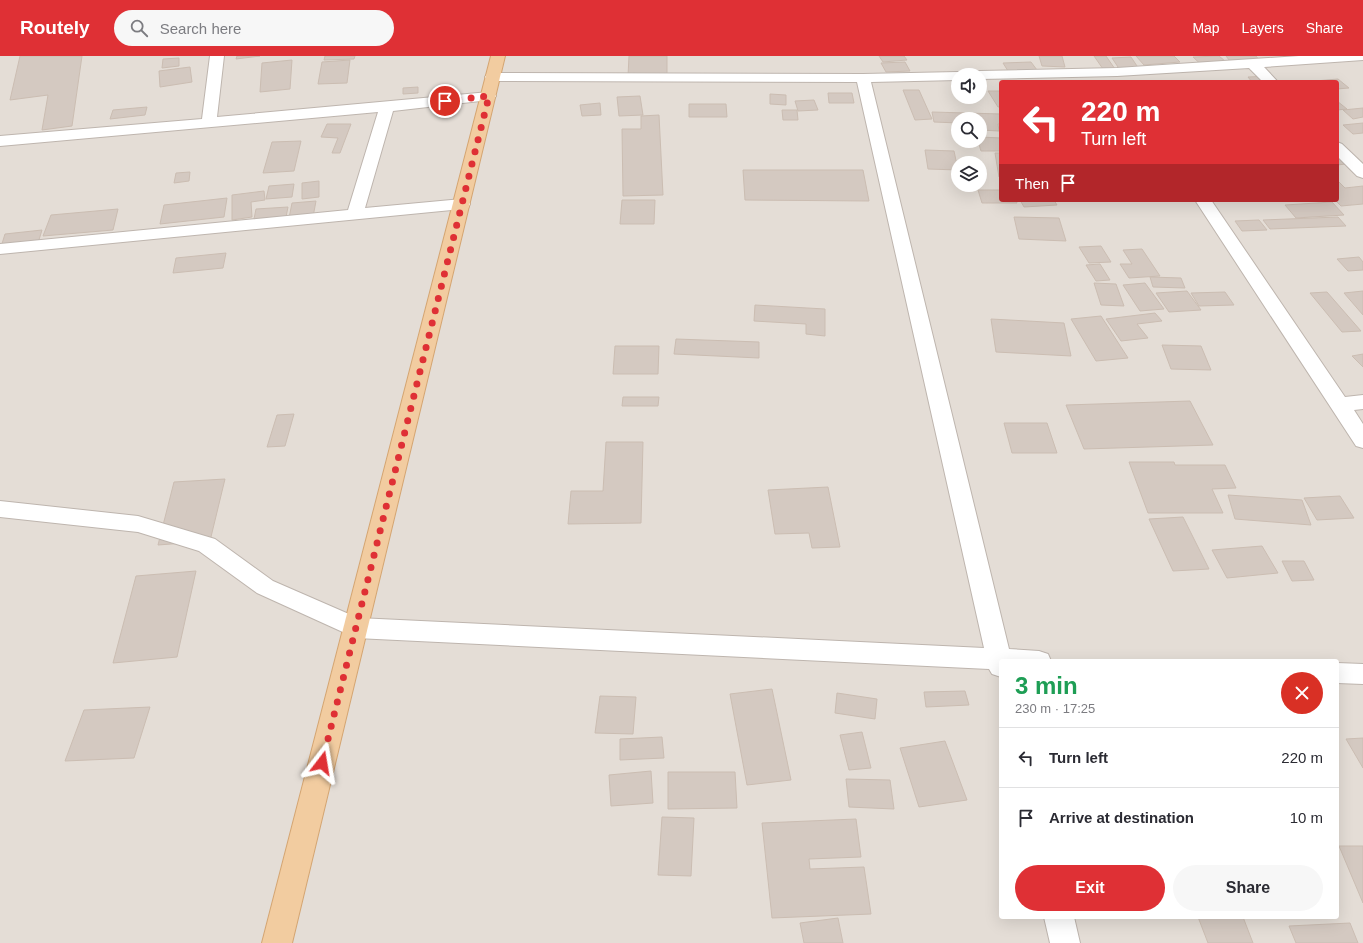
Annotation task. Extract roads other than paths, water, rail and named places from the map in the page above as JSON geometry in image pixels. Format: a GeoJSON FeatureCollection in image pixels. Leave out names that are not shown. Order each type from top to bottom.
{"type":"FeatureCollection","features":[{"type":"Feature","properties":{"kind":"main road"},"geometry":{"type":"LineString","coordinates":[[278,943],[498,56]]}},
{"type":"Feature","properties":{"kind":"street"},"geometry":{"type":"LineString","coordinates":[[209,122],[218,56]]}},
{"type":"Feature","properties":{"kind":"street"},"geometry":{"type":"LineString","coordinates":[[987,75],[1120,77],[1252,63],[1363,56]]}},
{"type":"Feature","properties":{"kind":"street"},"geometry":{"type":"LineString","coordinates":[[1252,63],[1269,80]]}},
{"type":"Feature","properties":{"kind":"street"},"geometry":{"type":"LineString","coordinates":[[0,141],[387,107],[491,86],[951,76]]}},
{"type":"Feature","properties":{"kind":"street"},"geometry":{"type":"LineString","coordinates":[[862,78],[999,659]]}},
{"type":"Feature","properties":{"kind":"street"},"geometry":{"type":"LineString","coordinates":[[355,215],[387,107]]}},
{"type":"Feature","properties":{"kind":"street"},"geometry":{"type":"LineString","coordinates":[[1339,149],[1363,173]]}},
{"type":"Feature","properties":{"kind":"street"},"geometry":{"type":"LineString","coordinates":[[1204,202],[1340,404],[1363,441]]}},
{"type":"Feature","properties":{"kind":"street"},"geometry":{"type":"LineString","coordinates":[[0,249],[462,204]]}},
{"type":"Feature","properties":{"kind":"street"},"geometry":{"type":"LineString","coordinates":[[1340,404],[1363,402]]}},
{"type":"Feature","properties":{"kind":"street"},"geometry":{"type":"LineString","coordinates":[[0,508],[31,510],[138,524],[208,545],[265,587],[356,628],[999,663]]}},
{"type":"Feature","properties":{"kind":"street"},"geometry":{"type":"LineString","coordinates":[[1339,673],[1363,674]]}},
{"type":"Feature","properties":{"kind":"street"},"geometry":{"type":"LineString","coordinates":[[1059,919],[1064,943]]}}]}
